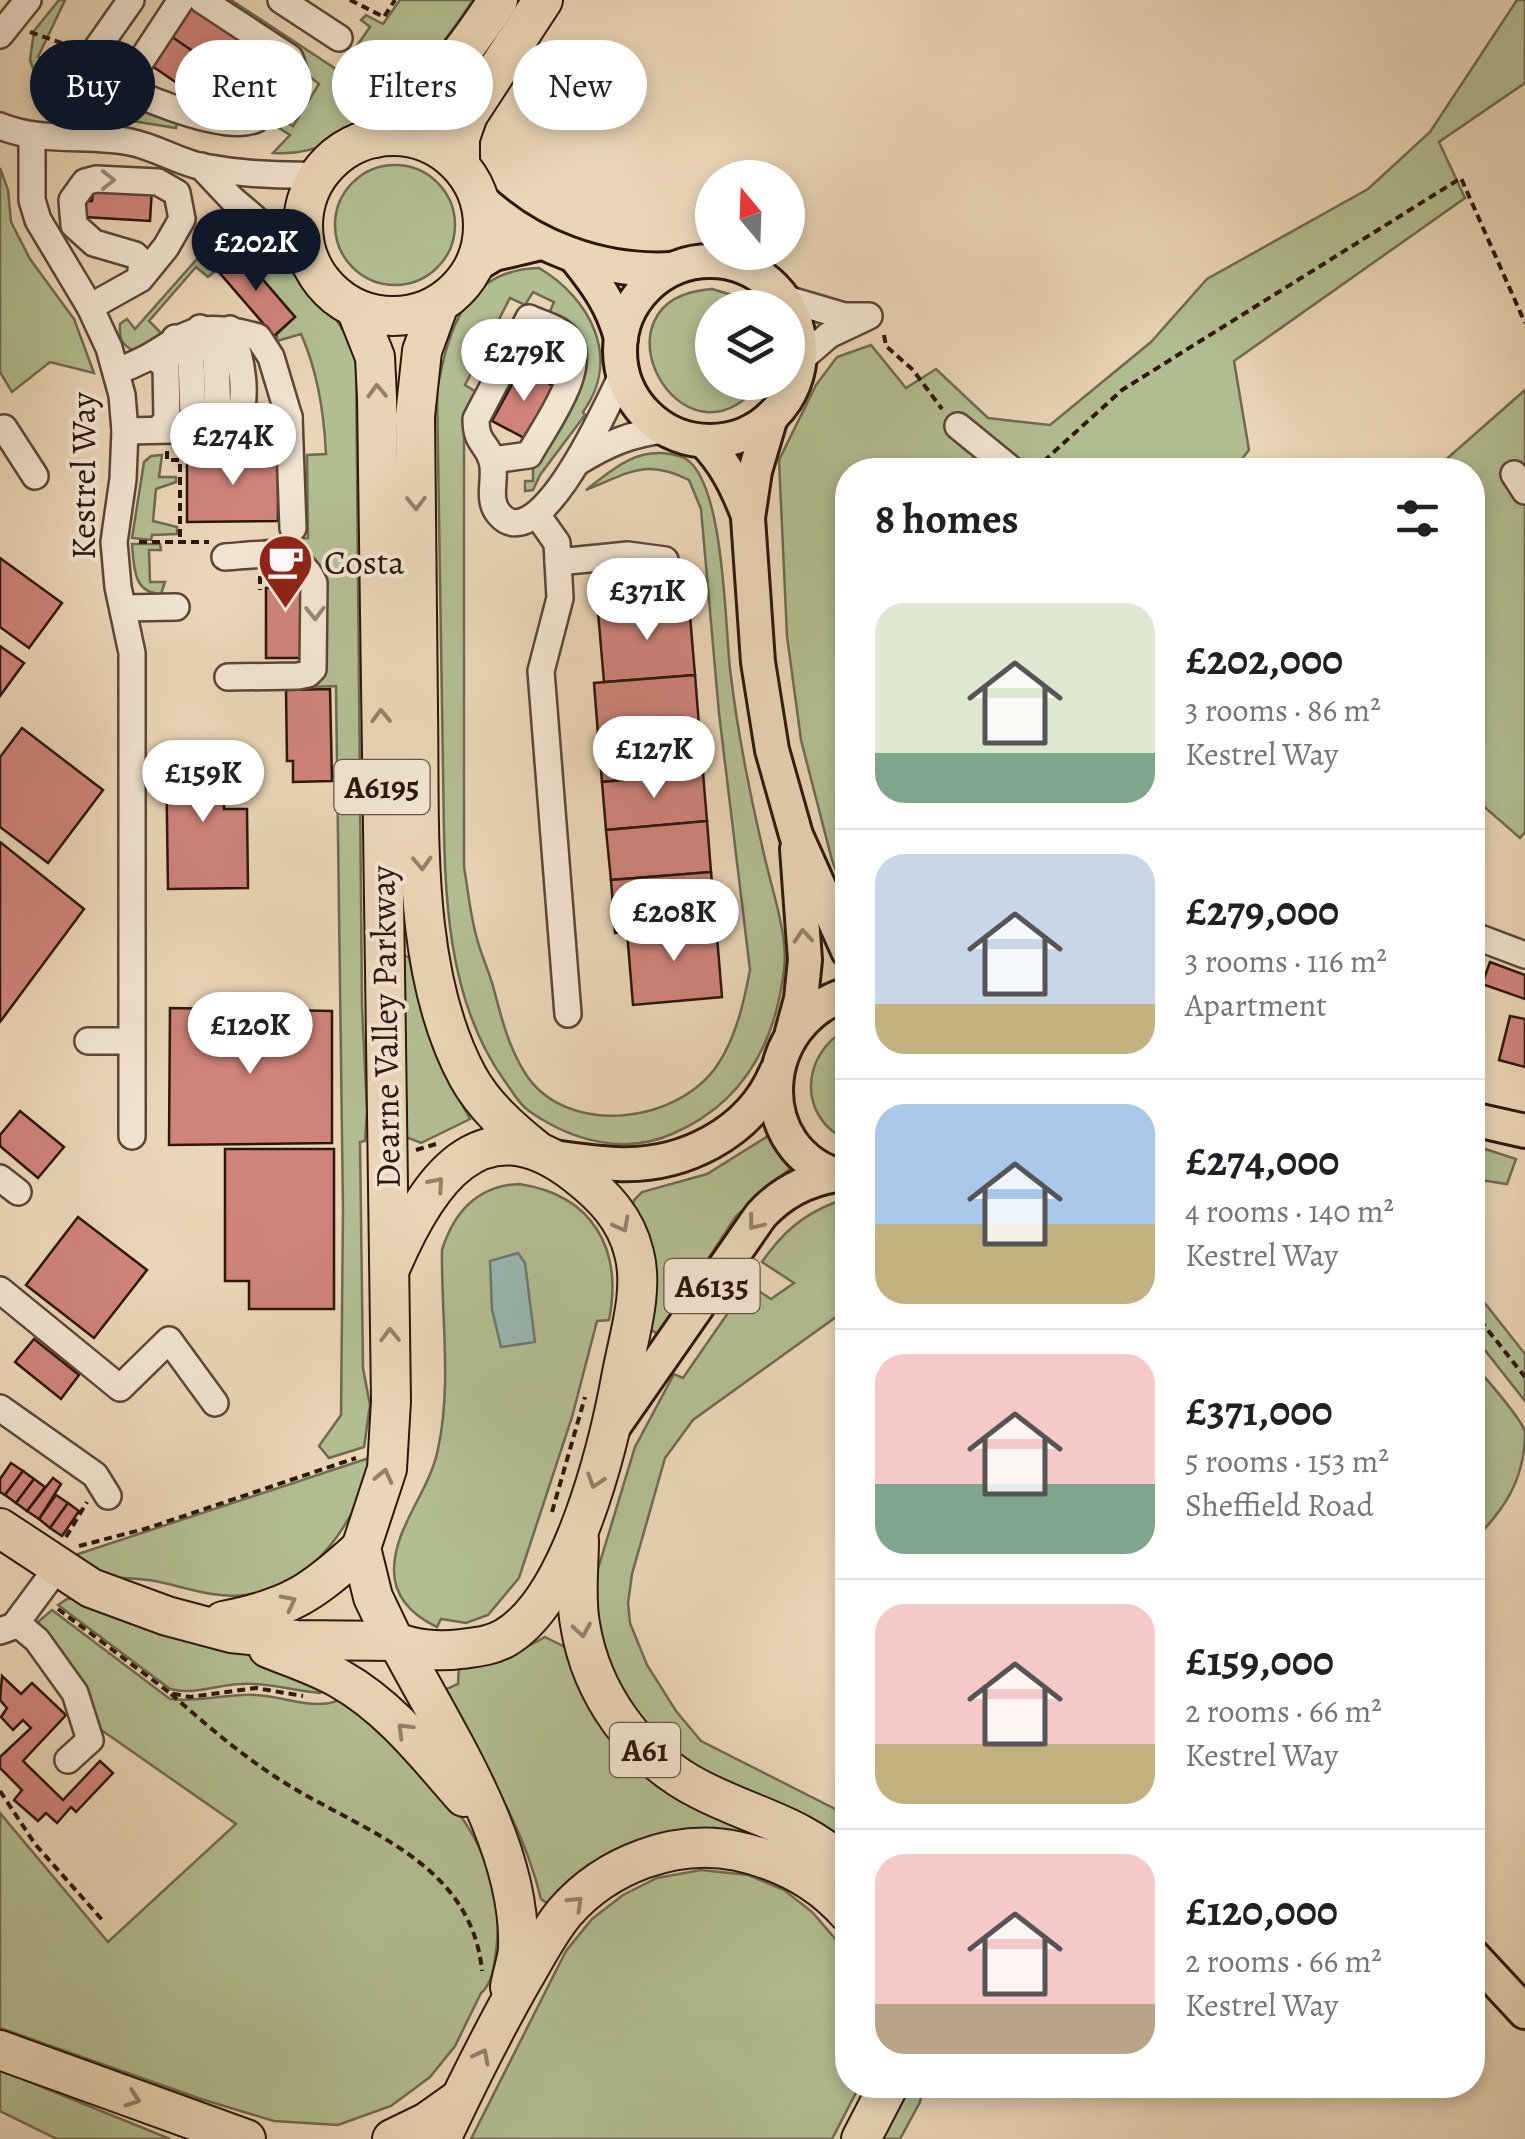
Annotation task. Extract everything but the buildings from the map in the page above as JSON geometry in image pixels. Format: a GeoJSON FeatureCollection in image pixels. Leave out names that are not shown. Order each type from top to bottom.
{"type":"FeatureCollection","features":[{"type":"Feature","properties":{"kind":"highway"},"geometry":{"type":"LineString","coordinates":[[313,268],[304,245],[303,220],[308,196],[319,174],[344,152],[375,138],[410,111],[470,43],[498,0]]}},
{"type":"Feature","properties":{"kind":"highway"},"geometry":{"type":"LineString","coordinates":[[460,166],[460,138],[468,115],[544,0]]}},
{"type":"Feature","properties":{"kind":"highway"},"geometry":{"type":"LineString","coordinates":[[375,138],[398,136],[421,141],[442,150],[460,166],[479,198],[483,233],[474,266]]}},
{"type":"Feature","properties":{"kind":"highway","name":"A6195"},"geometry":{"type":"LineString","coordinates":[[439,304],[453,294],[474,266]]}},
{"type":"Feature","properties":{"kind":"highway","name":"A6195"},"geometry":{"type":"LineString","coordinates":[[313,268],[331,292],[356,309]]}},
{"type":"Feature","properties":{"kind":"highway"},"geometry":{"type":"LineString","coordinates":[[356,309],[398,316],[420,313],[439,304]]}},
{"type":"Feature","properties":{"kind":"highway","name":"Dearne Valley Parkway"},"geometry":{"type":"LineString","coordinates":[[439,304],[422,352],[414,416],[420,818],[426,936],[448,1027],[469,1078],[482,1098],[545,1153]]}},
{"type":"Feature","properties":{"kind":"highway","name":"Dearne Valley Parkway"},"geometry":{"type":"LineString","coordinates":[[356,309],[375,358],[377,397],[390,1268]]}},
{"type":"Feature","properties":{"kind":"highway","name":"A61"},"geometry":{"type":"LineString","coordinates":[[0,1528],[48,1568],[139,1607],[216,1629],[297,1640],[396,1643],[447,1651],[504,1639],[544,1597],[564,1526],[612,1429],[637,1280],[634,1252],[624,1224],[610,1204],[545,1153],[498,1148],[465,1158],[451,1168],[419,1206],[390,1268],[390,1448],[382,1488],[361,1548],[320,1584],[269,1612],[216,1629]]}},
{"type":"Feature","properties":{"kind":"highway","name":"A61"},"geometry":{"type":"LineString","coordinates":[[564,1526],[586,1653],[608,1701],[638,1744],[684,1780],[790,1826],[835,1856]]}},
{"type":"Feature","properties":{"kind":"highway"},"geometry":{"type":"LineString","coordinates":[[361,1548],[373,1597],[464,1767],[510,1879],[518,1951],[503,2013]]}},
{"type":"Feature","properties":{"kind":"highway"},"geometry":{"type":"LineString","coordinates":[[216,1629],[341,1680],[405,1730],[492,1829]]}},
{"type":"Feature","properties":{"kind":"highway"},"geometry":{"type":"LineString","coordinates":[[441,2139],[503,2013],[566,1912],[610,1875],[650,1856],[726,1849],[751,1854],[799,1873],[835,1902]]}},
{"type":"Feature","properties":{"kind":"highway"},"geometry":{"type":"LineString","coordinates":[[0,2050],[246,2139]]}},
{"type":"Feature","properties":{"kind":"highway"},"geometry":{"type":"LineString","coordinates":[[392,2139],[428,2122],[461,2098]]}},
{"type":"Feature","properties":{"kind":"highway"},"geometry":{"type":"LineString","coordinates":[[861,2139],[882,2098]]}},
{"type":"Feature","properties":{"kind":"main road"},"geometry":{"type":"LineString","coordinates":[[479,198],[506,222],[576,258],[648,270],[712,261],[733,264],[752,271],[775,290]]}},
{"type":"Feature","properties":{"kind":"main road"},"geometry":{"type":"LineString","coordinates":[[474,266],[494,254],[541,243]]}},
{"type":"Feature","properties":{"kind":"main road"},"geometry":{"type":"LineString","coordinates":[[576,258],[614,312],[621,338],[622,372],[632,397],[645,414],[666,430],[704,441],[740,436],[771,417],[784,400]]}},
{"type":"Feature","properties":{"kind":"main road"},"geometry":{"type":"LineString","coordinates":[[621,338],[638,296],[672,269]]}},
{"type":"Feature","properties":{"kind":"main road"},"geometry":{"type":"LineString","coordinates":[[771,417],[748,518],[758,662],[772,750],[796,835],[835,922]]}},
{"type":"Feature","properties":{"kind":"main road"},"geometry":{"type":"LineString","coordinates":[[704,441],[733,478],[748,518]]}},
{"type":"Feature","properties":{"kind":"main road"},"geometry":{"type":"LineString","coordinates":[[545,1153],[616,1164],[643,1164],[692,1152],[720,1138],[746,1118],[766,1095],[801,999],[805,960],[796,835]]}},
{"type":"Feature","properties":{"kind":"main road"},"geometry":{"type":"LineString","coordinates":[[792,1032],[815,1009],[835,1000]]}},
{"type":"Feature","properties":{"kind":"main road"},"geometry":{"type":"LineString","coordinates":[[776,1072],[777,1104],[788,1134],[809,1159],[835,1172]]}},
{"type":"Feature","properties":{"kind":"main road"},"geometry":{"type":"LineString","coordinates":[[1485,1122],[1525,1131]]}},
{"type":"Feature","properties":{"kind":"main road","name":"A6135"},"geometry":{"type":"LineString","coordinates":[[612,1429],[761,1214],[793,1189],[815,1179],[835,1177]]}},
{"type":"Feature","properties":{"kind":"main road"},"geometry":{"type":"LineString","coordinates":[[1485,1969],[1525,2012]]}},
{"type":"Feature","properties":{"kind":"street"},"geometry":{"type":"LineString","coordinates":[[4,30],[28,0]]}},
{"type":"Feature","properties":{"kind":"street"},"geometry":{"type":"LineString","coordinates":[[103,40],[131,0]]}},
{"type":"Feature","properties":{"kind":"street"},"geometry":{"type":"LineString","coordinates":[[155,40],[181,0]]}},
{"type":"Feature","properties":{"kind":"street"},"geometry":{"type":"LineString","coordinates":[[155,101],[206,118],[235,123],[252,121],[265,112],[294,70],[290,58],[202,0]]}},
{"type":"Feature","properties":{"kind":"street"},"geometry":{"type":"LineString","coordinates":[[281,0],[339,38]]}},
{"type":"Feature","properties":{"kind":"street"},"geometry":{"type":"LineString","coordinates":[[0,126],[32,136],[128,142],[201,166],[276,176],[319,174]]}},
{"type":"Feature","properties":{"kind":"street","name":"Kestrel Way"},"geometry":{"type":"LineString","coordinates":[[32,136],[32,200],[38,220],[90,307],[117,371],[125,432],[114,542],[118,587],[132,653],[132,1136]]}},
{"type":"Feature","properties":{"kind":"street"},"geometry":{"type":"LineString","coordinates":[[201,166],[232,199],[313,268]]}},
{"type":"Feature","properties":{"kind":"street"},"geometry":{"type":"LineString","coordinates":[[90,307],[140,279],[182,219],[177,193],[158,182],[85,182],[72,200],[74,225],[103,248],[135,255],[142,262],[140,279]]}},
{"type":"Feature","properties":{"kind":"street"},"geometry":{"type":"LineString","coordinates":[[805,304],[844,316],[869,316],[829,334],[805,356]]}},
{"type":"Feature","properties":{"kind":"street"},"geometry":{"type":"LineString","coordinates":[[492,460],[528,455],[573,374],[576,352],[564,334],[529,318],[476,419],[476,436],[492,460],[493,500],[500,516],[513,522],[527,522],[538,516],[576,463],[622,372]]}},
{"type":"Feature","properties":{"kind":"street"},"geometry":{"type":"LineString","coordinates":[[117,371],[154,357],[175,338],[200,328],[230,329],[258,337],[271,357],[289,416],[293,528]]}},
{"type":"Feature","properties":{"kind":"street"},"geometry":{"type":"LineString","coordinates":[[192,429],[218,416],[216,357],[200,328]]}},
{"type":"Feature","properties":{"kind":"street"},"geometry":{"type":"LineString","coordinates":[[154,357],[166,366],[168,420],[192,429],[242,415],[240,354],[230,329]]}},
{"type":"Feature","properties":{"kind":"street"},"geometry":{"type":"LineString","coordinates":[[258,337],[266,374],[268,419],[264,428]]}},
{"type":"Feature","properties":{"kind":"street"},"geometry":{"type":"LineString","coordinates":[[175,338],[191,360],[192,429]]}},
{"type":"Feature","properties":{"kind":"street"},"geometry":{"type":"LineString","coordinates":[[125,432],[264,428],[279,426],[289,416]]}},
{"type":"Feature","properties":{"kind":"street"},"geometry":{"type":"LineString","coordinates":[[958,426],[997,458]]}},
{"type":"Feature","properties":{"kind":"street"},"geometry":{"type":"LineString","coordinates":[[2,429],[34,476]]}},
{"type":"Feature","properties":{"kind":"street"},"geometry":{"type":"LineString","coordinates":[[576,463],[626,437],[666,430]]}},
{"type":"Feature","properties":{"kind":"street"},"geometry":{"type":"LineString","coordinates":[[538,516],[557,543],[560,598],[540,671],[568,1014]]}},
{"type":"Feature","properties":{"kind":"street"},"geometry":{"type":"LineString","coordinates":[[224,557],[281,554],[292,558],[314,583],[313,669],[298,676],[228,676]]}},
{"type":"Feature","properties":{"kind":"street"},"geometry":{"type":"LineString","coordinates":[[558,562],[628,554],[665,560],[667,594]]}},
{"type":"Feature","properties":{"kind":"street"},"geometry":{"type":"LineString","coordinates":[[124,608],[176,608]]}},
{"type":"Feature","properties":{"kind":"street"},"geometry":{"type":"LineString","coordinates":[[1485,939],[1525,955]]}},
{"type":"Feature","properties":{"kind":"street"},"geometry":{"type":"LineString","coordinates":[[88,1041],[131,1041]]}},
{"type":"Feature","properties":{"kind":"street"},"geometry":{"type":"LineString","coordinates":[[0,1290],[120,1388],[168,1340],[215,1403]]}},
{"type":"Feature","properties":{"kind":"street"},"geometry":{"type":"LineString","coordinates":[[0,1408],[104,1489]]}},
{"type":"Feature","properties":{"kind":"street"},"geometry":{"type":"LineString","coordinates":[[48,1568],[8,1632],[37,1640],[74,1693],[90,1740],[68,1760]]}},
{"type":"Feature","properties":{"kind":"path"},"geometry":{"type":"LineString","coordinates":[[350,0],[384,17],[395,0]]}},
{"type":"Feature","properties":{"kind":"path"},"geometry":{"type":"LineString","coordinates":[[4,30],[41,40]]}},
{"type":"Feature","properties":{"kind":"path"},"geometry":{"type":"LineString","coordinates":[[1047,458],[1122,390],[1460,178],[1525,323]]}},
{"type":"Feature","properties":{"kind":"path"},"geometry":{"type":"LineString","coordinates":[[886,346],[914,370],[958,426]]}},
{"type":"Feature","properties":{"kind":"path"},"geometry":{"type":"LineString","coordinates":[[180,542],[180,460],[166,460],[192,429]]}},
{"type":"Feature","properties":{"kind":"path"},"geometry":{"type":"LineString","coordinates":[[1485,1326],[1525,1377]]}},
{"type":"Feature","properties":{"kind":"path"},"geometry":{"type":"LineString","coordinates":[[564,1526],[587,1387]]}},
{"type":"Feature","properties":{"kind":"path"},"geometry":{"type":"LineString","coordinates":[[48,1568],[107,1541],[390,1448]]}},
{"type":"Feature","properties":{"kind":"path"},"geometry":{"type":"LineString","coordinates":[[48,1568],[104,1489]]}},
{"type":"Feature","properties":{"kind":"path"},"geometry":{"type":"LineString","coordinates":[[48,1568],[170,1693],[224,1740],[298,1791],[374,1830],[424,1864],[442,1882],[472,1925],[482,1975]]}},
{"type":"Feature","properties":{"kind":"path"},"geometry":{"type":"LineString","coordinates":[[170,1693],[190,1698],[256,1688],[316,1698],[331,1695],[341,1680]]}},
{"type":"Feature","properties":{"kind":"path"},"geometry":{"type":"LineString","coordinates":[[0,1791],[34,1844],[104,1922]]}},
{"type":"Feature","properties":{"kind":"green space"},"geometry":{"type":"Polygon","coordinates":[[[59,0],[65,0],[46,40],[33,40],[34,31],[59,0]]]}},
{"type":"Feature","properties":{"kind":"green space"},"geometry":{"type":"Polygon","coordinates":[[[214,0],[231,0],[292,40],[264,40],[214,0]]]}},
{"type":"Feature","properties":{"kind":"green space"},"geometry":{"type":"Polygon","coordinates":[[[400,0],[473,0],[445,40],[361,40],[370,27],[361,20],[366,15],[383,24],[400,0]]]}},
{"type":"Feature","properties":{"kind":"green space"},"geometry":{"type":"Polygon","coordinates":[[[1517,0],[1525,0],[1525,83],[1439,142],[1465,198],[1234,361],[1249,450],[1243,458],[835,458],[835,868],[801,740],[787,636],[779,460],[816,385],[837,357],[871,345],[906,388],[936,369],[988,418],[1050,425],[1151,342],[1207,279],[1368,189],[1430,132],[1517,0]]]}},
{"type":"Feature","properties":{"kind":"green space"},"geometry":{"type":"Polygon","coordinates":[[[312,53],[332,66],[332,130],[354,130],[305,151],[273,153],[290,135],[282,130],[312,130],[312,95],[319,84],[312,78],[312,53]]]}},
{"type":"Feature","properties":{"kind":"green space"},"geometry":{"type":"Polygon","coordinates":[[[155,115],[175,122],[175,128],[155,125],[155,115]]]}},
{"type":"Feature","properties":{"kind":"green space"},"geometry":{"type":"Polygon","coordinates":[[[395,165],[418,170],[437,183],[450,202],[455,225],[450,248],[437,267],[418,280],[395,285],[372,280],[353,267],[340,248],[335,225],[340,202],[353,183],[372,170],[395,165]]]}},
{"type":"Feature","properties":{"kind":"green space"},"geometry":{"type":"Polygon","coordinates":[[[0,168],[8,190],[11,222],[30,259],[74,319],[94,373],[50,362],[12,392],[0,372],[0,168]]]}},
{"type":"Feature","properties":{"kind":"green space"},"geometry":{"type":"Polygon","coordinates":[[[226,221],[320,299],[347,338],[356,360],[362,1006],[367,1111],[365,1141],[360,1142],[363,1368],[370,1405],[364,1447],[329,1458],[319,1446],[341,1415],[343,1210],[336,686],[309,687],[321,673],[320,578],[265,547],[264,540],[308,538],[307,455],[326,454],[319,392],[301,334],[277,341],[277,334],[295,317],[239,252],[208,277],[196,267],[149,321],[161,333],[147,353],[141,348],[128,348],[120,333],[120,324],[127,319],[135,329],[212,242],[226,236],[226,221]]]}},
{"type":"Feature","properties":{"kind":"green space"},"geometry":{"type":"Polygon","coordinates":[[[539,268],[573,296],[586,313],[600,351],[600,371],[585,415],[533,490],[525,491],[525,481],[533,481],[533,463],[578,384],[547,318],[554,302],[533,292],[525,305],[510,298],[465,385],[478,393],[464,416],[464,867],[476,935],[502,1020],[519,1063],[543,1094],[594,1115],[622,1115],[677,1100],[700,1084],[724,1054],[748,982],[750,970],[719,713],[701,509],[689,480],[660,470],[637,470],[586,490],[635,457],[657,453],[685,458],[699,473],[708,495],[720,556],[740,737],[784,942],[780,997],[773,1023],[751,1069],[736,1089],[697,1121],[672,1134],[636,1144],[600,1142],[565,1131],[520,1102],[483,1045],[468,1008],[450,929],[444,847],[437,390],[455,325],[477,291],[514,271],[539,268]]]}},
{"type":"Feature","properties":{"kind":"green space"},"geometry":{"type":"Polygon","coordinates":[[[695,294],[695,400],[740,400],[730,408],[701,411],[677,399],[658,377],[650,349],[654,321],[674,300],[695,294]]]}},
{"type":"Feature","properties":{"kind":"green space"},"geometry":{"type":"Polygon","coordinates":[[[1525,390],[1525,832],[1520,838],[1485,807],[1485,458],[1448,458],[1525,390]]]}},
{"type":"Feature","properties":{"kind":"green space"},"geometry":{"type":"Polygon","coordinates":[[[162,455],[159,477],[176,477],[176,482],[156,489],[153,521],[177,527],[177,534],[152,535],[151,540],[132,538],[144,462],[151,456],[162,455]]]}},
{"type":"Feature","properties":{"kind":"green space"},"geometry":{"type":"Polygon","coordinates":[[[132,544],[160,544],[161,550],[149,550],[150,582],[165,582],[161,594],[140,584],[132,544]]]}},
{"type":"Feature","properties":{"kind":"green space"},"geometry":{"type":"Polygon","coordinates":[[[399,955],[409,957],[432,1041],[470,1119],[421,1143],[403,1136],[399,955]]]}},
{"type":"Feature","properties":{"kind":"green space"},"geometry":{"type":"Polygon","coordinates":[[[835,1038],[835,1132],[819,1116],[811,1085],[821,1054],[835,1038]]]}},
{"type":"Feature","properties":{"kind":"green space"},"geometry":{"type":"Polygon","coordinates":[[[773,1133],[793,1166],[736,1216],[659,1334],[645,1328],[634,1200],[642,1192],[707,1174],[773,1133]]]}},
{"type":"Feature","properties":{"kind":"green space"},"geometry":{"type":"Polygon","coordinates":[[[1485,1149],[1516,1159],[1507,1184],[1485,1181],[1485,1149]]]}},
{"type":"Feature","properties":{"kind":"green space"},"geometry":{"type":"Polygon","coordinates":[[[519,1184],[566,1200],[584,1213],[597,1230],[611,1270],[609,1320],[597,1321],[572,1417],[519,1578],[488,1615],[466,1623],[441,1619],[437,1627],[407,1605],[397,1589],[394,1570],[400,1539],[434,1464],[442,1425],[442,1250],[453,1224],[469,1204],[491,1190],[519,1184]]]}},
{"type":"Feature","properties":{"kind":"green space"},"geometry":{"type":"Polygon","coordinates":[[[835,1202],[835,1318],[693,1420],[665,1458],[632,1574],[628,1603],[630,1623],[647,1665],[676,1711],[701,1741],[835,1809],[835,1844],[660,1745],[612,1680],[592,1600],[635,1447],[674,1374],[683,1378],[748,1284],[771,1299],[794,1283],[762,1262],[777,1242],[813,1213],[835,1202]]]}},
{"type":"Feature","properties":{"kind":"green space"},"geometry":{"type":"Polygon","coordinates":[[[1485,1303],[1525,1354],[1525,1401],[1485,1350],[1485,1303]]]}},
{"type":"Feature","properties":{"kind":"green space"},"geometry":{"type":"Polygon","coordinates":[[[1485,1377],[1525,1432],[1516,1480],[1485,1528],[1485,1377]]]}},
{"type":"Feature","properties":{"kind":"green space"},"geometry":{"type":"Polygon","coordinates":[[[375,1456],[357,1503],[330,1545],[294,1578],[271,1589],[234,1596],[211,1594],[155,1581],[101,1575],[66,1558],[375,1456]]]}},
{"type":"Feature","properties":{"kind":"green space"},"geometry":{"type":"Polygon","coordinates":[[[75,1598],[173,1637],[217,1649],[253,1653],[327,1682],[320,1693],[251,1684],[188,1691],[170,1689],[58,1605],[75,1598]]]}},
{"type":"Feature","properties":{"kind":"green space"},"geometry":{"type":"Polygon","coordinates":[[[52,1610],[170,1699],[256,1695],[326,1704],[348,1695],[452,1804],[488,1867],[496,1903],[497,1943],[489,1983],[455,2046],[430,2077],[391,2106],[338,2125],[274,2121],[0,2028],[0,1813],[108,1942],[236,1824],[97,1727],[83,1689],[38,1622],[52,1610]]]}},
{"type":"Feature","properties":{"kind":"green space"},"geometry":{"type":"Polygon","coordinates":[[[545,1637],[567,1648],[571,1663],[758,1826],[753,1840],[548,1904],[541,1899],[512,1818],[442,1691],[458,1684],[459,1666],[512,1655],[545,1637]]]}},
{"type":"Feature","properties":{"kind":"green space"},"geometry":{"type":"Polygon","coordinates":[[[701,1870],[748,1875],[784,1890],[812,1912],[835,1939],[835,2098],[853,2098],[832,2139],[471,2139],[566,1951],[592,1919],[623,1895],[657,1878],[701,1870]]]}},
{"type":"Feature","properties":{"kind":"green space"},"geometry":{"type":"Polygon","coordinates":[[[0,2070],[170,2139],[57,2139],[0,2111],[0,2070]]]}},
{"type":"Feature","properties":{"kind":"green space"},"geometry":{"type":"Polygon","coordinates":[[[896,2098],[921,2098],[900,2139],[875,2139],[896,2098]]]}},
{"type":"Feature","properties":{"kind":"water"},"geometry":{"type":"Polygon","coordinates":[[[518,1253],[525,1263],[535,1342],[501,1347],[492,1309],[490,1261],[518,1253]]]}},
{"type":"Feature","properties":{"kind":"place","name":"Costa"},"geometry":{"type":"Point","coordinates":[285,611]}}]}
